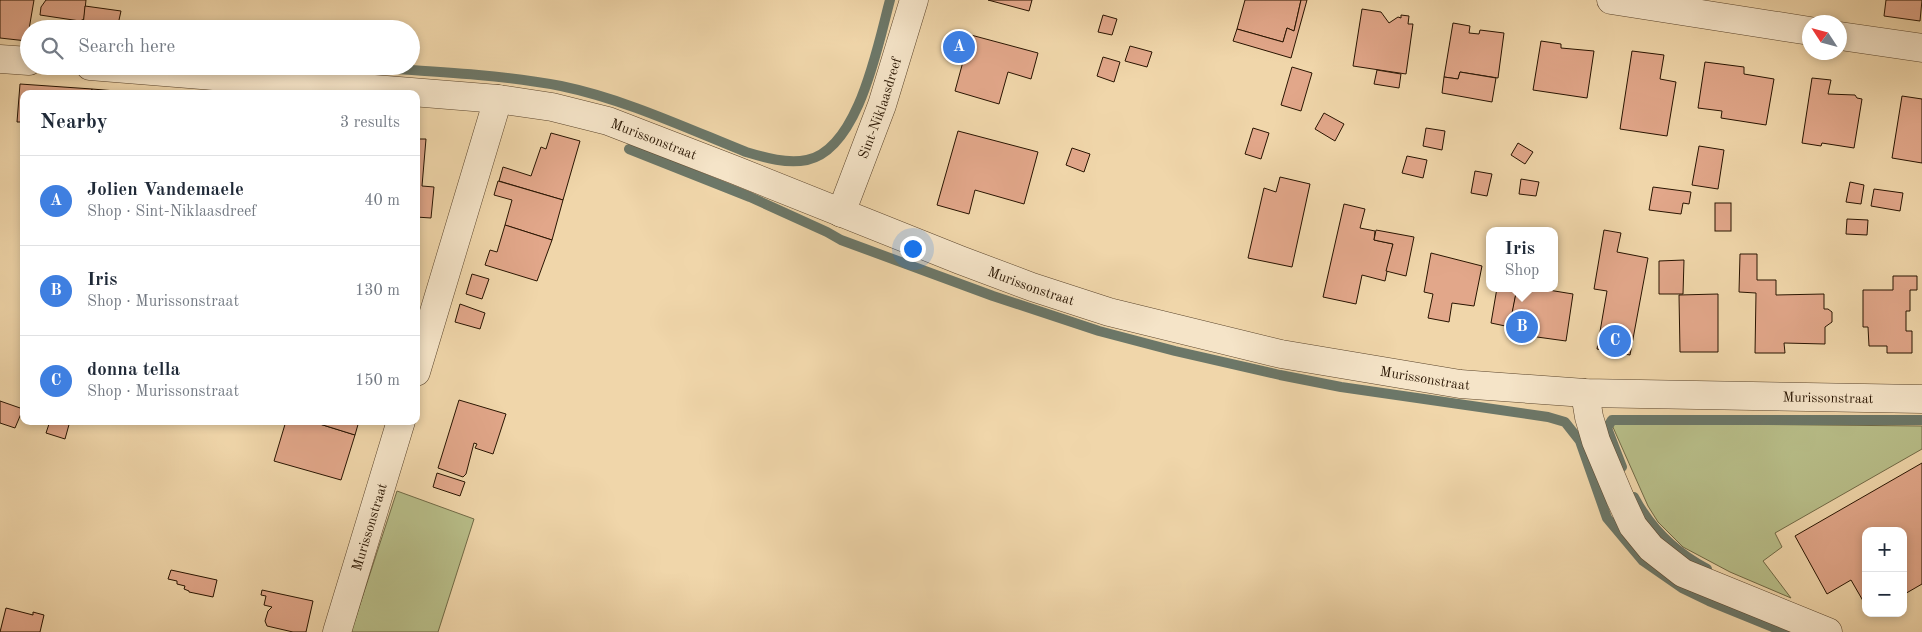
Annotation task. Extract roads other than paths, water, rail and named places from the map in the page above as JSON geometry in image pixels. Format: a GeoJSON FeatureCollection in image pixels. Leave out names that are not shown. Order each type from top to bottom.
{"type":"FeatureCollection","features":[{"type":"Feature","properties":{"kind":"street","name":"Sint-Niklaasdreef"},"geometry":{"type":"LineString","coordinates":[[841,213],[882,105],[914,0]]}},
{"type":"Feature","properties":{"kind":"street"},"geometry":{"type":"LineString","coordinates":[[1612,0],[1802,30]]}},
{"type":"Feature","properties":{"kind":"street"},"geometry":{"type":"LineString","coordinates":[[1847,37],[1922,48]]}},
{"type":"Feature","properties":{"kind":"street"},"geometry":{"type":"LineString","coordinates":[[0,59],[20,60]]}},
{"type":"Feature","properties":{"kind":"street","name":"Murissonstraat"},"geometry":{"type":"LineString","coordinates":[[201,75],[387,90]]}},
{"type":"Feature","properties":{"kind":"street","name":"Murissonstraat"},"geometry":{"type":"LineString","coordinates":[[420,93],[498,99],[552,107],[608,121],[960,260],[1083,303],[1109,312],[1281,354],[1460,384],[1585,394],[1922,399]]}},
{"type":"Feature","properties":{"kind":"street"},"geometry":{"type":"LineString","coordinates":[[420,359],[498,99]]}},
{"type":"Feature","properties":{"kind":"street"},"geometry":{"type":"LineString","coordinates":[[1585,394],[1588,417],[1596,441],[1620,498],[1633,526],[1651,548],[1683,573],[1828,632]]}},
{"type":"Feature","properties":{"kind":"street","name":"Murissonstraat"},"geometry":{"type":"LineString","coordinates":[[337,632],[400,425]]}},
{"type":"Feature","properties":{"kind":"waterway"},"geometry":{"type":"LineString","coordinates":[[420,70],[482,75],[561,86],[631,106],[746,152],[776,160],[807,160],[825,152],[840,137],[853,116],[864,92],[872,67],[890,0]]}},
{"type":"Feature","properties":{"kind":"waterway"},"geometry":{"type":"LineString","coordinates":[[629,149],[750,197],[841,240],[993,296],[1099,331],[1175,351],[1341,387],[1548,417],[1565,422],[1580,441],[1607,518],[1643,561],[1682,588],[1785,632]]}},
{"type":"Feature","properties":{"kind":"waterway"},"geometry":{"type":"LineString","coordinates":[[1622,467],[1607,428],[1612,420],[1922,420]]}},
{"type":"Feature","properties":{"kind":"waterway"},"geometry":{"type":"LineString","coordinates":[[1634,497],[1648,519],[1665,539],[1684,555],[1707,569]]}},
{"type":"Feature","properties":{"kind":"place","name":"Jolien Vandemaele"},"geometry":{"type":"Point","coordinates":[959,47]}},
{"type":"Feature","properties":{"kind":"place","name":"Iris"},"geometry":{"type":"Point","coordinates":[1522,327]}},
{"type":"Feature","properties":{"kind":"place","name":"donna tella"},"geometry":{"type":"Point","coordinates":[1615,341]}}]}
